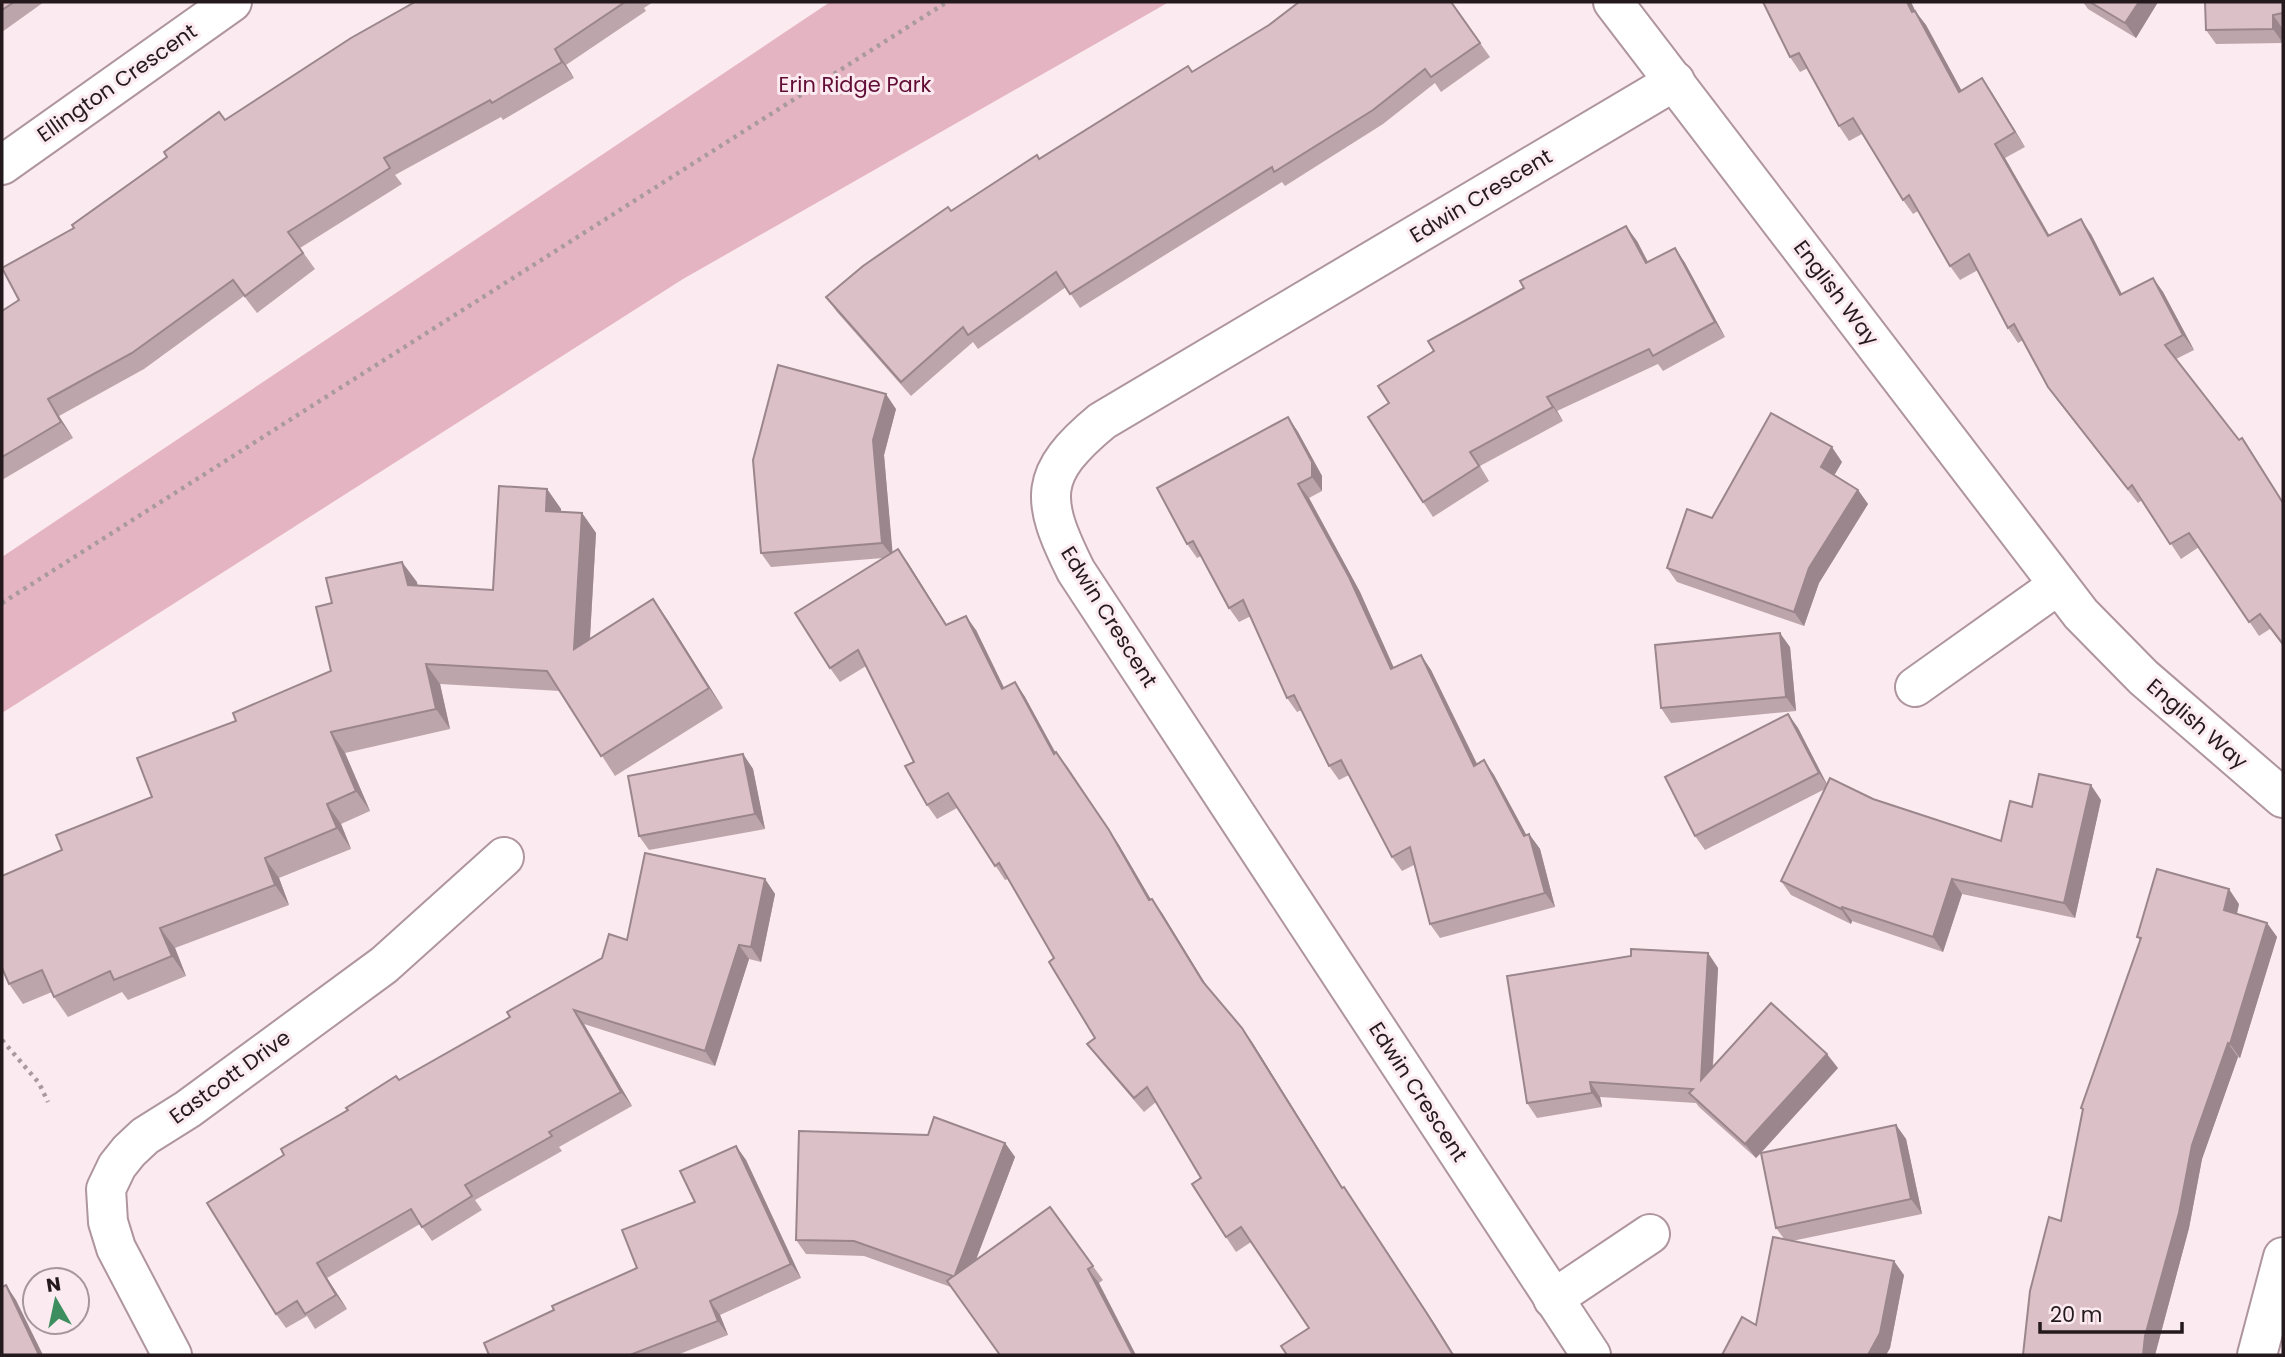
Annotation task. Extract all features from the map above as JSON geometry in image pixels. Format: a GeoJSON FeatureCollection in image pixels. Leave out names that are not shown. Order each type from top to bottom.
{"type":"FeatureCollection","features":[{"type":"Feature","properties":{"kind":"street","name":"Ellington Crescent"},"geometry":{"type":"LineString","coordinates":[[2,165],[232,2]]}},
{"type":"Feature","properties":{"kind":"street","name":"English Way"},"geometry":{"type":"LineString","coordinates":[[1613,2],[2057,586],[2143,677],[2283,798]]}},
{"type":"Feature","properties":{"kind":"street","name":"Edwin Crescent"},"geometry":{"type":"LineString","coordinates":[[1591,1355],[1076,571],[1061,541],[1053,515],[1050,490],[1068,450],[1102,421],[1675,81]]}},
{"type":"Feature","properties":{"kind":"street"},"geometry":{"type":"LineString","coordinates":[[1915,687],[2057,586]]}},
{"type":"Feature","properties":{"kind":"street","name":"Eastcott Drive"},"geometry":{"type":"LineString","coordinates":[[172,1355],[117,1248],[108,1222],[106,1189],[117,1166],[145,1136],[188,1109],[384,965],[504,857]]}},
{"type":"Feature","properties":{"kind":"street"},"geometry":{"type":"LineString","coordinates":[[1553,1298],[1650,1234]]}},
{"type":"Feature","properties":{"kind":"street"},"geometry":{"type":"LineString","coordinates":[[2257,1355],[2283,1257]]}},
{"type":"Feature","properties":{"kind":"path"},"geometry":{"type":"LineString","coordinates":[[2,603],[947,2]]}},
{"type":"Feature","properties":{"kind":"path"},"geometry":{"type":"LineString","coordinates":[[2,1040],[39,1083],[48,1102]]}},
{"type":"Feature","properties":{"kind":"green space","name":"Erin Ridge Park"},"geometry":{"type":"Polygon","coordinates":[[[830,2],[1169,2],[683,279],[2,713],[2,557],[830,2]]]}},
{"type":"Feature","properties":{"kind":"building"},"geometry":{"type":"Polygon","coordinates":[[[2,2],[14,2],[2,10],[2,2]]]}},
{"type":"Feature","properties":{"kind":"building"},"geometry":{"type":"Polygon","coordinates":[[[415,2],[625,2],[555,49],[562,62],[492,103],[490,100],[384,158],[390,168],[288,232],[303,253],[245,296],[233,280],[132,353],[48,399],[61,422],[2,457],[2,311],[19,300],[2,268],[74,228],[72,225],[167,157],[164,152],[219,112],[225,120],[351,38],[415,2]]]}},
{"type":"Feature","properties":{"kind":"building"},"geometry":{"type":"Polygon","coordinates":[[[1299,2],[1451,2],[1480,43],[1431,77],[1425,69],[1373,110],[1274,172],[1272,167],[1070,294],[1056,272],[968,335],[963,327],[901,382],[826,297],[863,266],[948,207],[951,211],[1037,155],[1039,159],[1188,66],[1192,72],[1269,25],[1299,2]]]}},
{"type":"Feature","properties":{"kind":"building"},"geometry":{"type":"Polygon","coordinates":[[[1763,2],[1907,2],[1912,12],[1915,11],[1959,92],[1982,78],[2015,132],[1995,144],[2048,236],[2081,219],[2120,295],[2153,278],[2183,335],[2165,345],[2239,440],[2242,438],[2283,503],[2283,644],[2260,614],[2249,622],[2189,533],[2170,544],[2132,485],[2128,489],[2048,387],[2014,324],[2008,328],[1969,254],[1950,266],[1909,195],[1903,200],[1853,118],[1839,126],[1799,53],[1790,57],[1763,2]]]}},
{"type":"Feature","properties":{"kind":"building"},"geometry":{"type":"Polygon","coordinates":[[[2090,2],[2139,2],[2125,23],[2090,2]]]}},
{"type":"Feature","properties":{"kind":"building"},"geometry":{"type":"Polygon","coordinates":[[[2205,2],[2283,2],[2283,13],[2273,15],[2273,29],[2206,30],[2205,2]]]}},
{"type":"Feature","properties":{"kind":"building"},"geometry":{"type":"Polygon","coordinates":[[[1626,226],[1646,263],[1675,248],[1715,322],[1653,356],[1649,349],[1547,397],[1553,407],[1470,452],[1479,466],[1423,502],[1368,417],[1389,403],[1378,386],[1434,351],[1428,341],[1524,288],[1520,281],[1626,226]]]}},
{"type":"Feature","properties":{"kind":"building"},"geometry":{"type":"Polygon","coordinates":[[[778,365],[886,394],[873,440],[882,543],[761,553],[753,460],[778,365]]]}},
{"type":"Feature","properties":{"kind":"building"},"geometry":{"type":"Polygon","coordinates":[[[1771,413],[1832,447],[1821,467],[1858,490],[1809,568],[1794,612],[1667,568],[1687,509],[1712,518],[1771,413]]]}},
{"type":"Feature","properties":{"kind":"building"},"geometry":{"type":"Polygon","coordinates":[[[1288,417],[1312,462],[1312,477],[1298,484],[1349,577],[1391,669],[1421,655],[1474,766],[1484,760],[1524,836],[1529,834],[1545,893],[1430,924],[1410,847],[1392,857],[1341,760],[1329,766],[1294,695],[1287,698],[1243,600],[1229,608],[1193,541],[1187,544],[1157,488],[1288,417]]]}},
{"type":"Feature","properties":{"kind":"building"},"geometry":{"type":"Polygon","coordinates":[[[499,486],[547,489],[546,511],[582,513],[574,649],[653,599],[709,688],[601,756],[547,671],[426,664],[436,709],[331,732],[356,791],[327,804],[337,828],[265,858],[275,885],[160,928],[172,956],[114,980],[110,971],[54,997],[42,970],[9,984],[2,968],[2,876],[62,850],[56,835],[152,797],[137,758],[236,721],[233,713],[331,671],[316,607],[332,603],[326,578],[402,562],[408,585],[493,590],[499,486]]]}},
{"type":"Feature","properties":{"kind":"building"},"geometry":{"type":"Polygon","coordinates":[[[898,549],[946,625],[966,616],[1002,689],[1015,682],[1054,754],[1056,752],[1109,830],[1149,900],[1152,899],[1203,982],[1242,1028],[1342,1188],[1344,1187],[1453,1355],[1287,1355],[1281,1346],[1309,1328],[1241,1227],[1226,1237],[1192,1184],[1201,1178],[1147,1087],[1134,1098],[1087,1044],[1095,1038],[1049,962],[1054,958],[999,863],[995,866],[948,793],[927,805],[905,766],[914,762],[858,650],[830,668],[795,613],[898,549]]]}},
{"type":"Feature","properties":{"kind":"building"},"geometry":{"type":"Polygon","coordinates":[[[1780,633],[1786,697],[1661,708],[1655,645],[1780,633]]]}},
{"type":"Feature","properties":{"kind":"building"},"geometry":{"type":"Polygon","coordinates":[[[1788,714],[1819,773],[1695,836],[1665,777],[1788,714]]]}},
{"type":"Feature","properties":{"kind":"building"},"geometry":{"type":"Polygon","coordinates":[[[743,754],[755,814],[639,836],[628,776],[743,754]]]}},
{"type":"Feature","properties":{"kind":"building"},"geometry":{"type":"Polygon","coordinates":[[[2039,774],[2091,785],[2064,903],[1952,879],[1933,937],[1842,907],[1841,909],[1781,881],[1830,778],[1873,799],[2001,841],[2010,801],[2032,807],[2039,774]]]}},
{"type":"Feature","properties":{"kind":"building"},"geometry":{"type":"Polygon","coordinates":[[[645,853],[765,879],[751,947],[739,945],[705,1051],[574,1010],[621,1092],[549,1132],[552,1136],[465,1185],[472,1196],[422,1227],[411,1209],[317,1263],[336,1295],[305,1314],[297,1301],[276,1314],[207,1203],[284,1155],[281,1149],[348,1110],[346,1108],[396,1076],[399,1080],[510,1017],[507,1012],[602,958],[609,934],[627,940],[645,853]]]}},
{"type":"Feature","properties":{"kind":"building"},"geometry":{"type":"Polygon","coordinates":[[[2157,869],[2229,889],[2224,910],[2267,923],[2230,1044],[2228,1043],[2192,1145],[2179,1213],[2145,1336],[2143,1355],[2023,1355],[2030,1291],[2049,1217],[2061,1221],[2083,1109],[2081,1108],[2141,938],[2137,937],[2157,869]]]}},
{"type":"Feature","properties":{"kind":"building"},"geometry":{"type":"Polygon","coordinates":[[[1631,949],[1708,953],[1701,1080],[1771,1003],[1827,1054],[1745,1144],[1689,1093],[1693,1089],[1590,1082],[1592,1093],[1527,1103],[1507,976],[1631,956],[1631,949]]]}},
{"type":"Feature","properties":{"kind":"building"},"geometry":{"type":"Polygon","coordinates":[[[934,1117],[1005,1143],[955,1275],[1050,1207],[1093,1266],[1088,1269],[1133,1355],[1000,1355],[947,1281],[953,1276],[854,1241],[796,1240],[799,1131],[928,1135],[934,1117]]]}},
{"type":"Feature","properties":{"kind":"building"},"geometry":{"type":"Polygon","coordinates":[[[1896,1125],[1911,1199],[1776,1228],[1761,1153],[1896,1125]]]}},
{"type":"Feature","properties":{"kind":"building"},"geometry":{"type":"Polygon","coordinates":[[[736,1146],[791,1264],[710,1301],[718,1321],[630,1355],[489,1355],[484,1343],[554,1310],[552,1306],[637,1268],[622,1230],[695,1202],[680,1171],[736,1146]]]}},
{"type":"Feature","properties":{"kind":"building"},"geometry":{"type":"Polygon","coordinates":[[[1773,1237],[1894,1261],[1880,1333],[1868,1355],[1722,1355],[1742,1317],[1756,1325],[1773,1237]]]}},
{"type":"Feature","properties":{"kind":"building"},"geometry":{"type":"Polygon","coordinates":[[[6,1285],[21,1317],[21,1336],[30,1336],[39,1355],[2,1355],[2,1287],[6,1285]]]}}]}
